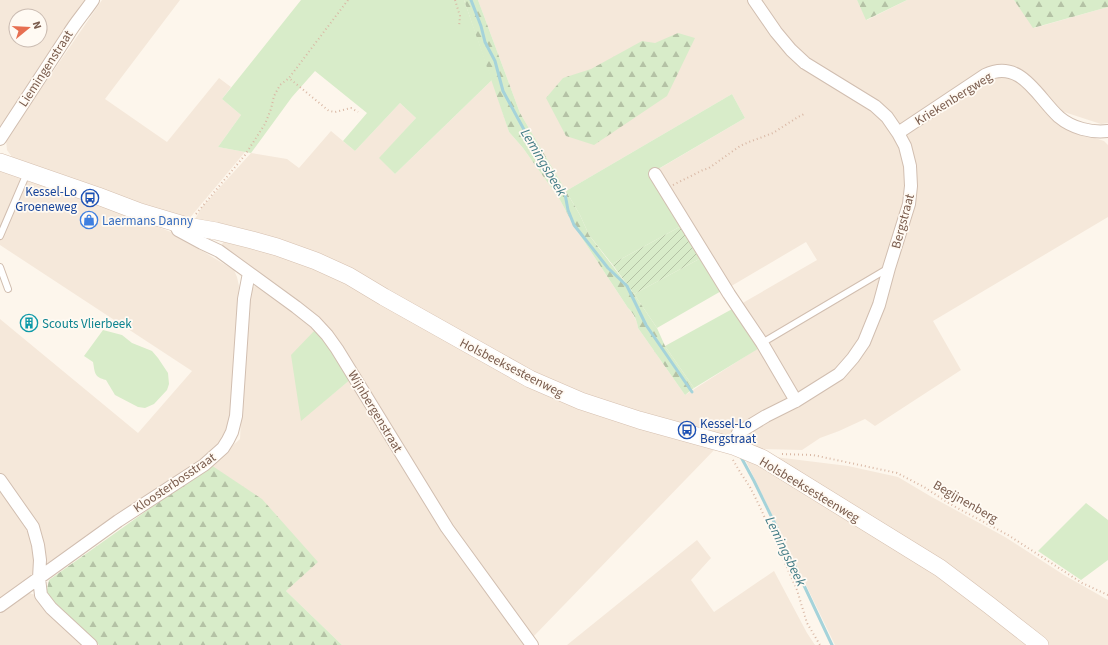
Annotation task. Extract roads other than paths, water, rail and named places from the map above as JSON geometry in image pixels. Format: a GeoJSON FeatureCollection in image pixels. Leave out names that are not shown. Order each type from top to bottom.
{"type":"FeatureCollection","features":[{"type":"Feature","properties":{"kind":"street","name":"Liemingenstraat"},"geometry":{"type":"LineString","coordinates":[[0,138],[73,26],[93,0]]}},
{"type":"Feature","properties":{"kind":"street","name":"Bergstraat"},"geometry":{"type":"LineString","coordinates":[[734,446],[738,433],[766,416],[796,402],[838,374],[853,358],[864,342],[879,305],[909,204],[911,186],[910,166],[905,146],[887,117],[875,106],[815,70],[791,50],[776,32],[754,0]]}},
{"type":"Feature","properties":{"kind":"street","name":"Kriekenbergweg"},"geometry":{"type":"LineString","coordinates":[[898,133],[985,75],[992,72],[1007,71],[1013,72],[1024,79],[1059,117],[1066,122],[1083,129],[1098,132],[1108,131]]}},
{"type":"Feature","properties":{"kind":"street","name":"Holsbeeksesteenweg"},"geometry":{"type":"LineString","coordinates":[[0,162],[140,212],[180,224],[216,231],[277,247],[316,261],[334,268],[523,375],[580,401],[639,420],[734,446],[762,458],[940,568],[1040,645]]}},
{"type":"Feature","properties":{"kind":"street"},"geometry":{"type":"LineString","coordinates":[[655,174],[729,294],[762,343],[796,402]]}},
{"type":"Feature","properties":{"kind":"street","name":"Wijnbergenstraat"},"geometry":{"type":"LineString","coordinates":[[180,224],[178,230],[219,251],[315,322],[328,335],[448,528],[532,645]]}},
{"type":"Feature","properties":{"kind":"street"},"geometry":{"type":"LineString","coordinates":[[216,231],[215,241],[219,251]]}},
{"type":"Feature","properties":{"kind":"street","name":"Kloosterbosstraat"},"geometry":{"type":"LineString","coordinates":[[0,606],[118,521],[204,465],[223,448],[232,432],[236,416],[244,299],[249,273]]}},
{"type":"Feature","properties":{"kind":"street"},"geometry":{"type":"LineString","coordinates":[[0,480],[33,527],[40,560],[39,578],[41,595],[51,608],[91,645]]}},
{"type":"Feature","properties":{"kind":"lane"},"geometry":{"type":"LineString","coordinates":[[0,236],[28,171]]}},
{"type":"Feature","properties":{"kind":"lane"},"geometry":{"type":"LineString","coordinates":[[0,267],[8,289]]}},
{"type":"Feature","properties":{"kind":"lane"},"geometry":{"type":"LineString","coordinates":[[762,343],[889,268]]}},
{"type":"Feature","properties":{"kind":"waterway","name":"Lemingsbeek"},"geometry":{"type":"LineString","coordinates":[[471,0],[481,26],[485,42],[495,61],[503,91],[528,137],[565,194],[568,210],[574,225],[608,268],[627,286],[646,325],[692,392]]}},
{"type":"Feature","properties":{"kind":"waterway","name":"Lemingsbeek"},"geometry":{"type":"LineString","coordinates":[[741,457],[777,528],[782,544],[793,562],[832,645]]}},
{"type":"Feature","properties":{"kind":"place","name":"Kessel-Lo Groeneweg"},"geometry":{"type":"Point","coordinates":[90,198]}},
{"type":"Feature","properties":{"kind":"place","name":"Laermans Danny"},"geometry":{"type":"Point","coordinates":[89,220]}},
{"type":"Feature","properties":{"kind":"place","name":"Scouts Vlierbeek"},"geometry":{"type":"Point","coordinates":[29,323]}},
{"type":"Feature","properties":{"kind":"place","name":"Kessel-Lo Bergstraat"},"geometry":{"type":"Point","coordinates":[687,430]}}]}
